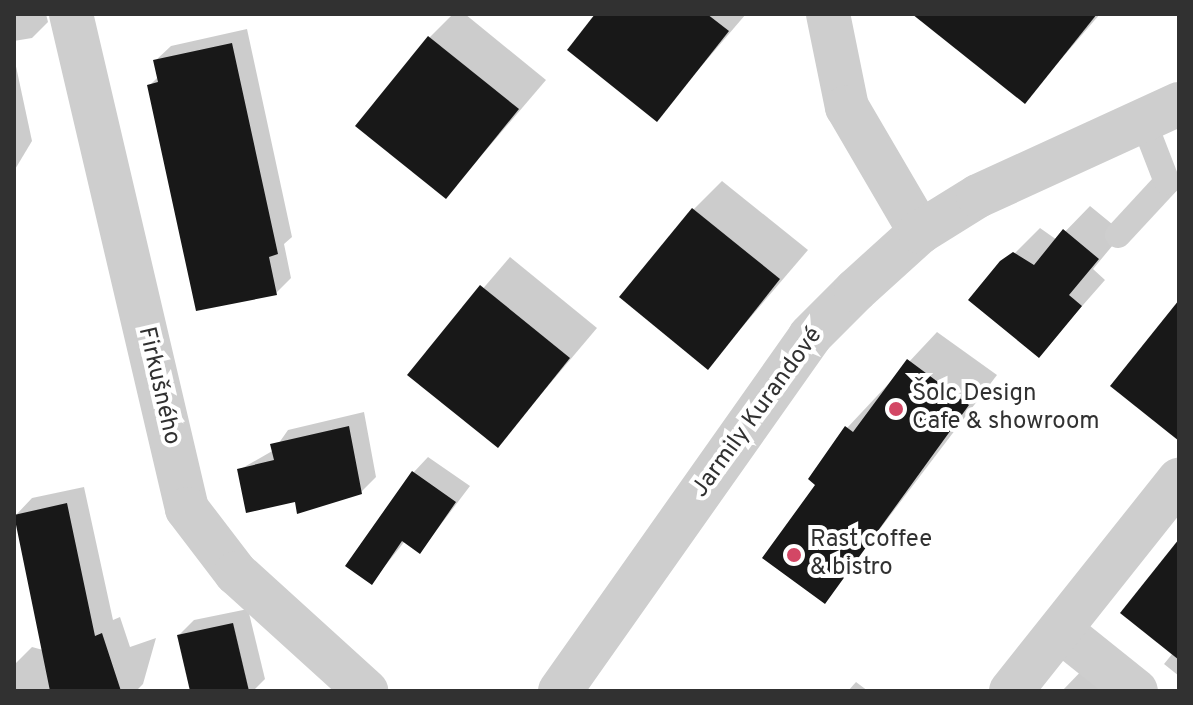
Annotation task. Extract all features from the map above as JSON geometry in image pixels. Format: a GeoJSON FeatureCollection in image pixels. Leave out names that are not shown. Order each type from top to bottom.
{"type":"FeatureCollection","features":[{"type":"Feature","properties":{"kind":"street","name":"Firkušného"},"geometry":{"type":"LineString","coordinates":[[71,14],[187,509],[236,573],[366,691]]}},
{"type":"Feature","properties":{"kind":"street"},"geometry":{"type":"LineString","coordinates":[[828,14],[847,107],[920,232]]}},
{"type":"Feature","properties":{"kind":"street","name":"Jarmily Kurandové"},"geometry":{"type":"LineString","coordinates":[[560,691],[810,336],[920,232],[978,196],[1161,112]]}},
{"type":"Feature","properties":{"kind":"street"},"geometry":{"type":"LineString","coordinates":[[1011,691],[1179,480]]}},
{"type":"Feature","properties":{"kind":"street"},"geometry":{"type":"LineString","coordinates":[[1061,631],[1136,691]]}},
{"type":"Feature","properties":{"kind":"lane"},"geometry":{"type":"LineString","coordinates":[[1118,235],[1167,182],[1161,112]]}},
{"type":"Feature","properties":{"kind":"building"},"geometry":{"type":"Polygon","coordinates":[[[595,14],[707,14],[729,31],[657,122],[567,50],[595,14]]]}},
{"type":"Feature","properties":{"kind":"building"},"geometry":{"type":"Polygon","coordinates":[[[912,14],[1097,14],[1025,104],[912,14]]]}},
{"type":"Feature","properties":{"kind":"building"},"geometry":{"type":"Polygon","coordinates":[[[428,36],[519,109],[446,199],[355,126],[428,36]]]}},
{"type":"Feature","properties":{"kind":"building"},"geometry":{"type":"Polygon","coordinates":[[[232,43],[278,254],[269,257],[277,295],[196,311],[147,85],[158,82],[153,60],[232,43]]]}},
{"type":"Feature","properties":{"kind":"building"},"geometry":{"type":"Polygon","coordinates":[[[692,208],[780,279],[708,370],[619,297],[692,208]]]}},
{"type":"Feature","properties":{"kind":"building"},"geometry":{"type":"Polygon","coordinates":[[[1063,229],[1099,259],[1069,295],[1082,306],[1039,358],[968,300],[1000,261],[1013,252],[1034,265],[1063,229]]]}},
{"type":"Feature","properties":{"kind":"building"},"geometry":{"type":"Polygon","coordinates":[[[480,285],[570,358],[498,448],[407,375],[480,285]]]}},
{"type":"Feature","properties":{"kind":"building"},"geometry":{"type":"Polygon","coordinates":[[[1179,300],[1179,441],[1110,386],[1179,300]]]}},
{"type":"Feature","properties":{"kind":"building"},"geometry":{"type":"Polygon","coordinates":[[[907,359],[969,405],[825,604],[762,558],[815,485],[808,479],[845,426],[853,432],[907,359]]]}},
{"type":"Feature","properties":{"kind":"building"},"geometry":{"type":"Polygon","coordinates":[[[349,426],[362,494],[297,514],[295,502],[246,513],[237,469],[274,460],[270,444],[349,426]]]}},
{"type":"Feature","properties":{"kind":"building"},"geometry":{"type":"Polygon","coordinates":[[[412,471],[456,502],[420,554],[402,541],[372,585],[345,566],[412,471]]]}},
{"type":"Feature","properties":{"kind":"building"},"geometry":{"type":"Polygon","coordinates":[[[67,503],[95,636],[102,633],[121,691],[50,691],[14,515],[67,503]]]}},
{"type":"Feature","properties":{"kind":"building"},"geometry":{"type":"Polygon","coordinates":[[[1179,539],[1179,660],[1120,613],[1179,539]]]}},
{"type":"Feature","properties":{"kind":"building"},"geometry":{"type":"Polygon","coordinates":[[[233,623],[249,691],[190,691],[177,635],[233,623]]]}},
{"type":"Feature","properties":{"kind":"place","name":"Šolc Design Cafe & showroom"},"geometry":{"type":"Point","coordinates":[896,409]}},
{"type":"Feature","properties":{"kind":"place","name":"Rast coffee & bistro"},"geometry":{"type":"Point","coordinates":[794,555]}}]}
